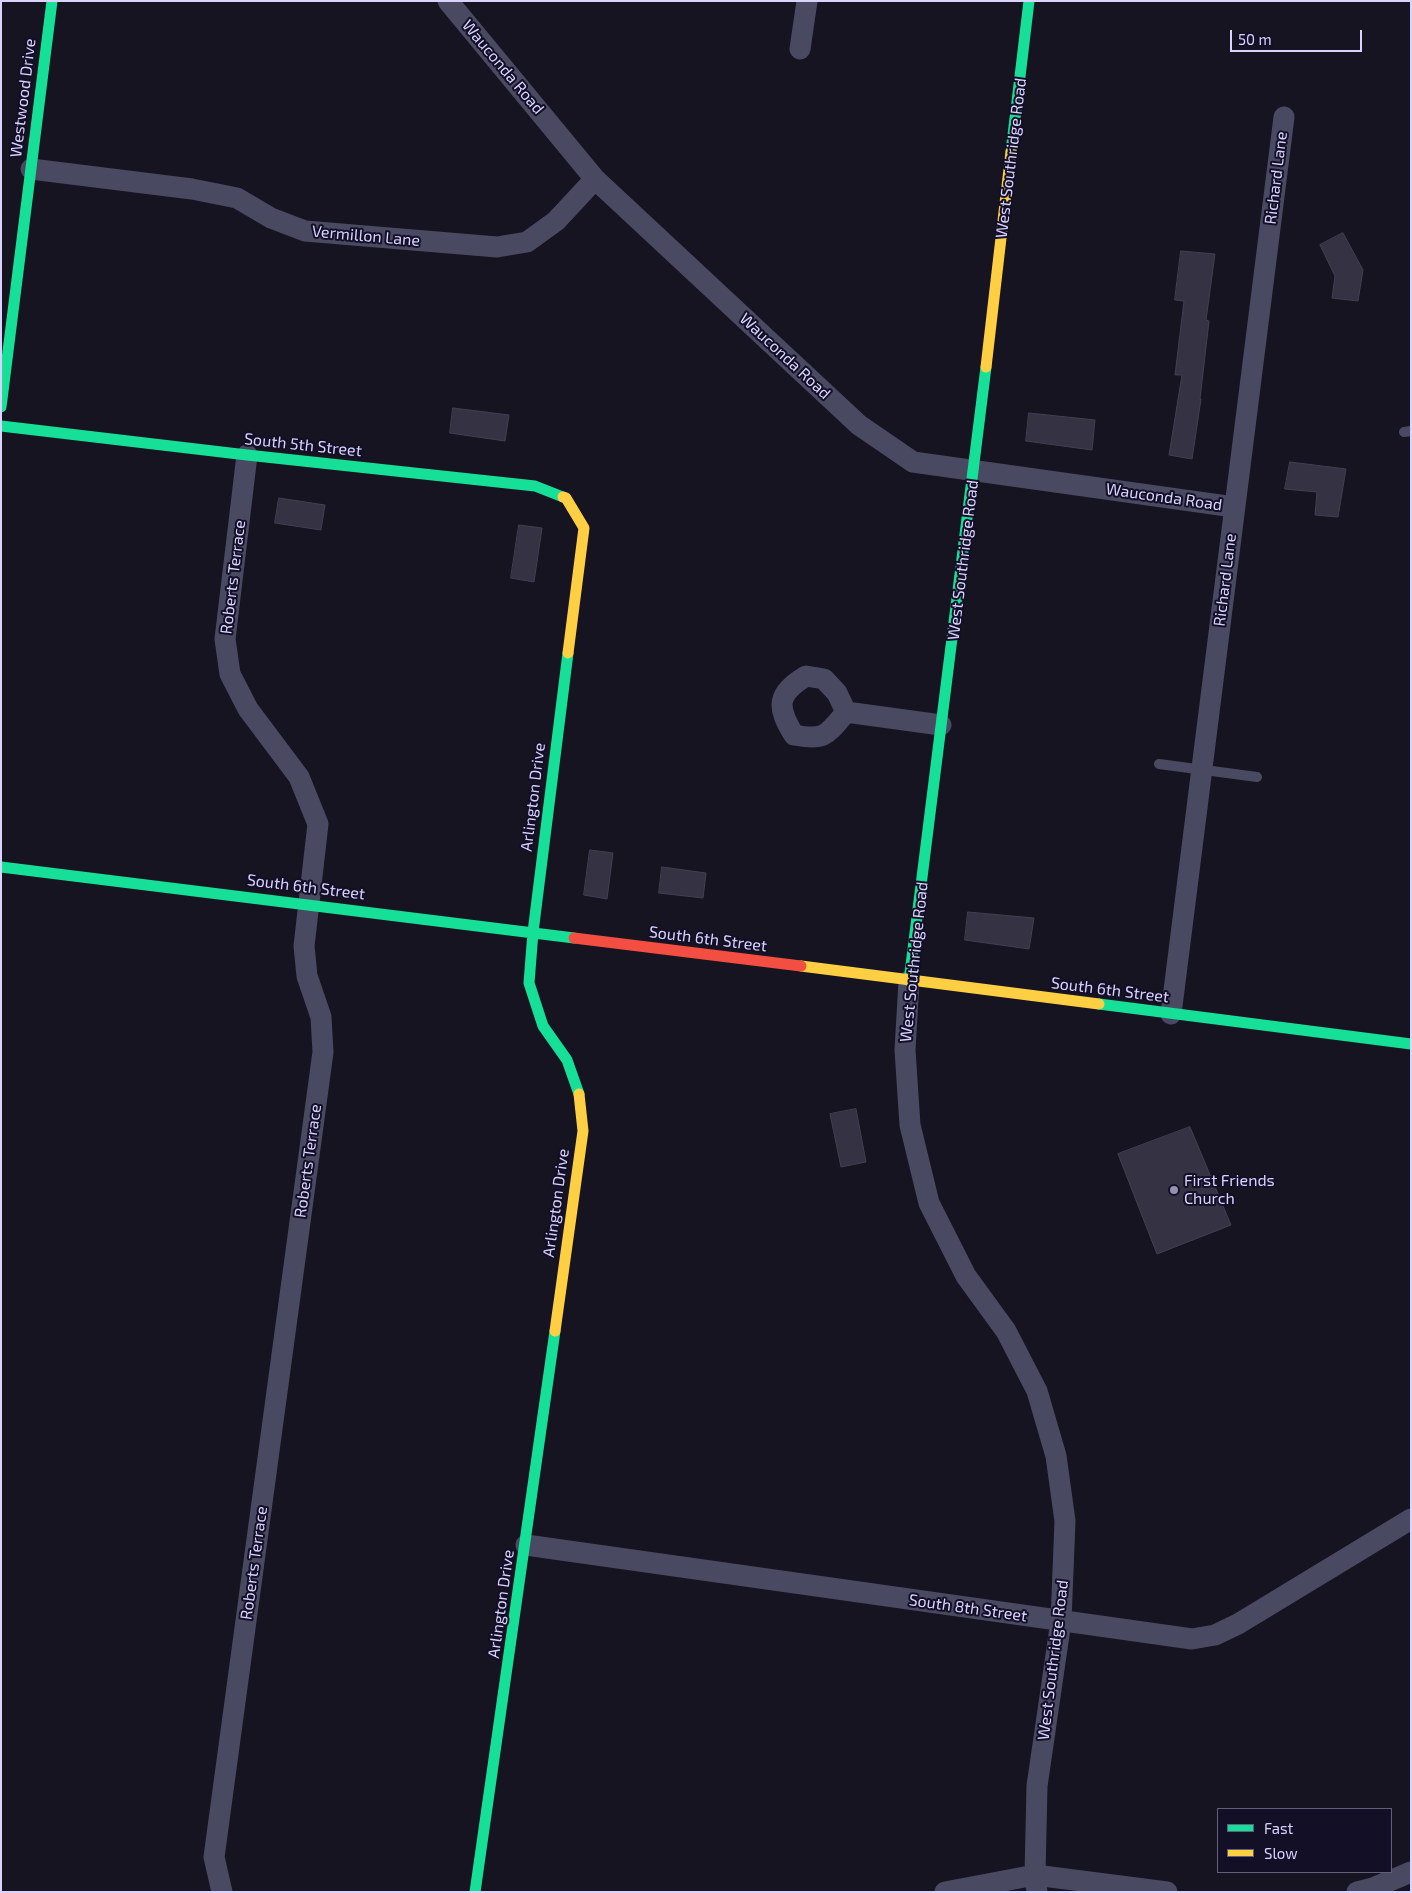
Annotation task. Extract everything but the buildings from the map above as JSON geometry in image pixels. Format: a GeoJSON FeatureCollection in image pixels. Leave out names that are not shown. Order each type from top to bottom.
{"type":"FeatureCollection","features":[{"type":"Feature","properties":{"kind":"street","name":"Westwood Drive"},"geometry":{"type":"LineString","coordinates":[[1,407],[10,259],[31,169],[52,1]]}},
{"type":"Feature","properties":{"kind":"street","name":"Wauconda Road"},"geometry":{"type":"LineString","coordinates":[[448,1],[595,179],[859,425],[913,462],[1234,507]]}},
{"type":"Feature","properties":{"kind":"street"},"geometry":{"type":"LineString","coordinates":[[800,49],[807,1]]}},
{"type":"Feature","properties":{"kind":"street","name":"West Southridge Road"},"geometry":{"type":"LineString","coordinates":[[1029,1],[974,471],[909,981],[905,1050],[910,1125],[929,1203],[966,1276],[1006,1331],[1037,1391],[1056,1456],[1066,1521],[1061,1621],[1038,1786],[1036,1883]]}},
{"type":"Feature","properties":{"kind":"street","name":"Richard Lane"},"geometry":{"type":"LineString","coordinates":[[1171,1014],[1284,117]]}},
{"type":"Feature","properties":{"kind":"street","name":"Vermillon Lane"},"geometry":{"type":"LineString","coordinates":[[31,169],[192,189],[237,198],[271,218],[305,231],[497,247],[528,242],[556,221],[595,179]]}},
{"type":"Feature","properties":{"kind":"street","name":"South 5th Street"},"geometry":{"type":"LineString","coordinates":[[1,426],[535,486],[566,498],[584,528]]}},
{"type":"Feature","properties":{"kind":"street","name":"Roberts Terrace"},"geometry":{"type":"LineString","coordinates":[[222,1892],[214,1857],[323,1052],[321,1017],[307,976],[304,946],[318,824],[299,778],[248,709],[230,674],[225,639],[248,455]]}},
{"type":"Feature","properties":{"kind":"street","name":"Arlington Drive"},"geometry":{"type":"LineString","coordinates":[[475,1892],[526,1545],[582,1131],[581,1098],[567,1060],[543,1026],[529,983],[533,932],[584,528]]}},
{"type":"Feature","properties":{"kind":"street"},"geometry":{"type":"LineString","coordinates":[[846,712],[941,725]]}},
{"type":"Feature","properties":{"kind":"street","name":"South 6th Street"},"geometry":{"type":"LineString","coordinates":[[1,867],[310,904],[1411,1044]]}},
{"type":"Feature","properties":{"kind":"street","name":"South 8th Street"},"geometry":{"type":"LineString","coordinates":[[526,1545],[1192,1639],[1215,1635],[1238,1624],[1411,1519]]}},
{"type":"Feature","properties":{"kind":"street"},"geometry":{"type":"LineString","coordinates":[[1357,1892],[1374,1888],[1411,1872]]}},
{"type":"Feature","properties":{"kind":"street"},"geometry":{"type":"LineString","coordinates":[[945,1892],[1036,1883],[1167,1892]]}},
{"type":"Feature","properties":{"kind":"lane"},"geometry":{"type":"LineString","coordinates":[[1159,764],[1257,777]]}},
{"type":"Feature","properties":{"kind":"traffic: fast"},"geometry":{"type":"LineString","coordinates":[[1,407],[52,1]]}},
{"type":"Feature","properties":{"kind":"traffic: fast"},"geometry":{"type":"LineString","coordinates":[[1011,152],[1029,1]]}},
{"type":"Feature","properties":{"kind":"traffic: fast"},"geometry":{"type":"LineString","coordinates":[[909,981],[986,367]]}},
{"type":"Feature","properties":{"kind":"traffic: fast"},"geometry":{"type":"LineString","coordinates":[[1,426],[535,486],[563,497]]}},
{"type":"Feature","properties":{"kind":"traffic: fast"},"geometry":{"type":"LineString","coordinates":[[568,653],[533,932],[529,983],[543,1026],[567,1060],[579,1094]]}},
{"type":"Feature","properties":{"kind":"traffic: fast"},"geometry":{"type":"LineString","coordinates":[[1,867],[574,938]]}},
{"type":"Feature","properties":{"kind":"traffic: fast"},"geometry":{"type":"LineString","coordinates":[[1099,1004],[1411,1044]]}},
{"type":"Feature","properties":{"kind":"traffic: fast"},"geometry":{"type":"LineString","coordinates":[[475,1892],[555,1331]]}},
{"type":"Feature","properties":{"kind":"traffic: slow"},"geometry":{"type":"LineString","coordinates":[[986,367],[1011,152]]}},
{"type":"Feature","properties":{"kind":"traffic: slow"},"geometry":{"type":"LineString","coordinates":[[563,497],[566,498],[584,528],[568,653]]}},
{"type":"Feature","properties":{"kind":"traffic: slow"},"geometry":{"type":"LineString","coordinates":[[801,966],[1099,1004]]}},
{"type":"Feature","properties":{"kind":"traffic: slow"},"geometry":{"type":"LineString","coordinates":[[555,1331],[583,1131],[579,1094]]}},
{"type":"Feature","properties":{"kind":"traffic: jam"},"geometry":{"type":"LineString","coordinates":[[574,938],[801,966]]}},
{"type":"Feature","properties":{"kind":"place","name":"First Friends Church"},"geometry":{"type":"Point","coordinates":[1174,1190]}}]}
